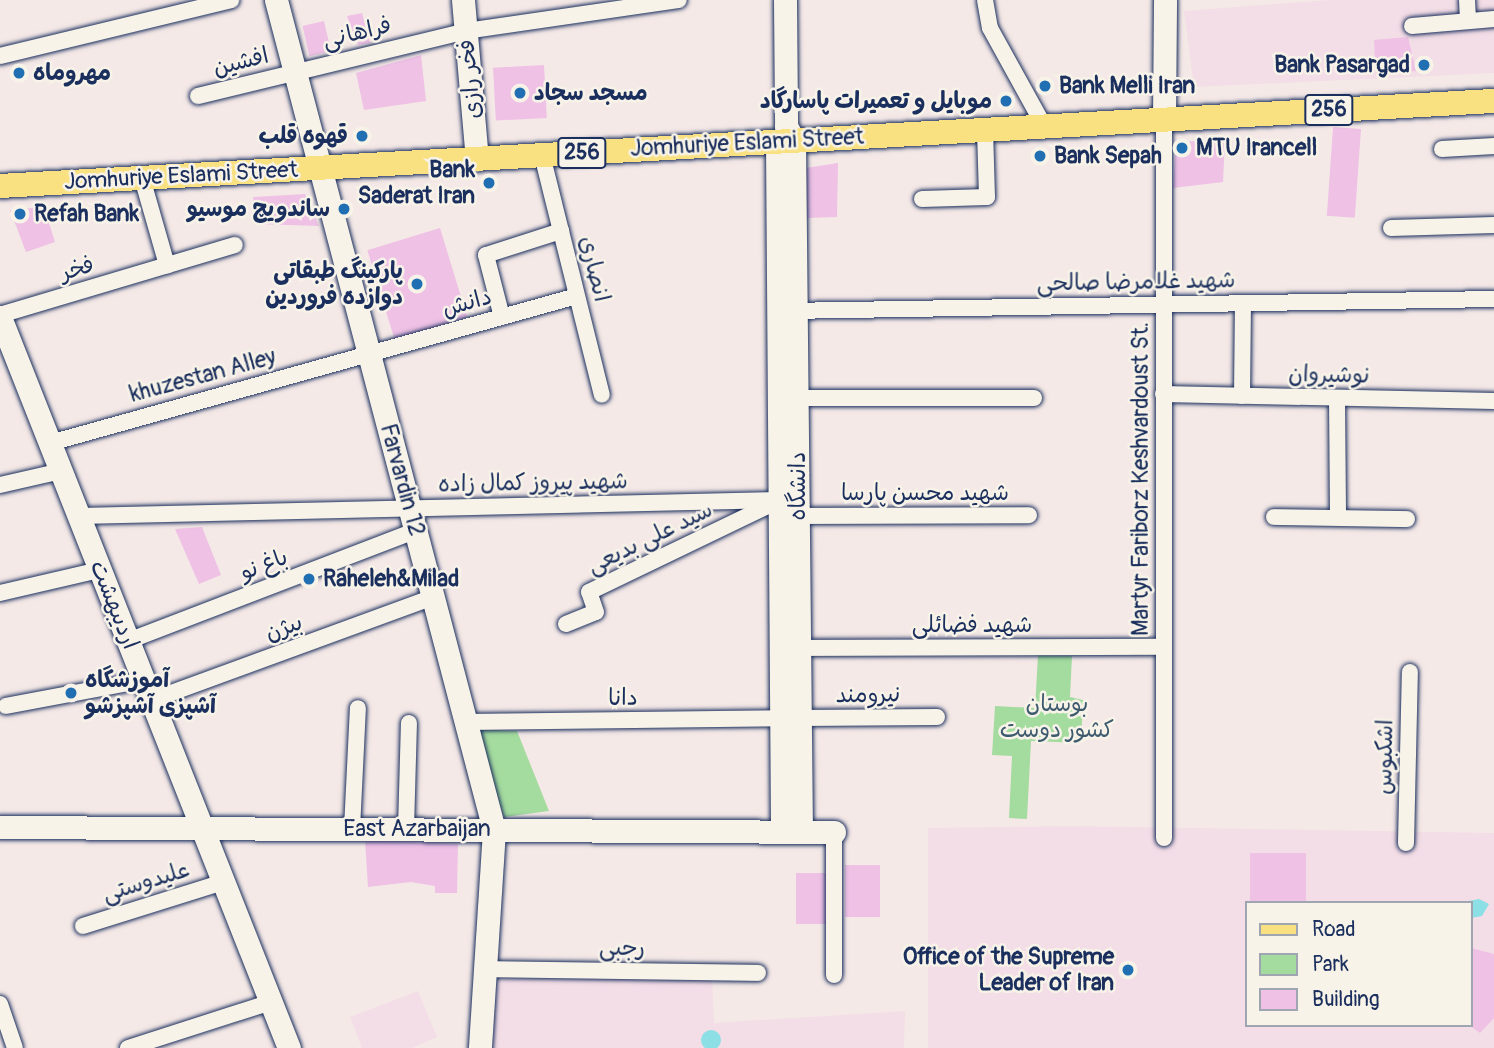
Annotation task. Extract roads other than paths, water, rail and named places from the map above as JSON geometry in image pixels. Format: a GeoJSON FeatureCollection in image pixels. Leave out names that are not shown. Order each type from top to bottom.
{"type":"FeatureCollection","features":[{"type":"Feature","properties":{"kind":"main road","name":"Farvardin 12"},"geometry":{"type":"LineString","coordinates":[[276,0],[494,830],[480,1048]]}},
{"type":"Feature","properties":{"kind":"main road","name":"فخر رازی"},"geometry":{"type":"LineString","coordinates":[[463,0],[477,159]]}},
{"type":"Feature","properties":{"kind":"main road","name":"دانشگاه"},"geometry":{"type":"LineString","coordinates":[[785,0],[791,831]]}},
{"type":"Feature","properties":{"kind":"main road"},"geometry":{"type":"LineString","coordinates":[[1164,119],[1165,0]]}},
{"type":"Feature","properties":{"kind":"main road","name":"Jomhuriye Eslami Street"},"geometry":{"type":"LineString","coordinates":[[0,186],[1494,101]]}},
{"type":"Feature","properties":{"kind":"main road","name":"اردیبهشت"},"geometry":{"type":"LineString","coordinates":[[0,316],[289,1048]]}},
{"type":"Feature","properties":{"kind":"main road","name":"East Azarbaijan"},"geometry":{"type":"LineString","coordinates":[[0,827],[834,832]]}},
{"type":"Feature","properties":{"kind":"street"},"geometry":{"type":"LineString","coordinates":[[0,56],[231,0]]}},
{"type":"Feature","properties":{"kind":"street","name":"فراهانی"},"geometry":{"type":"LineString","coordinates":[[295,72],[573,8],[679,0]]}},
{"type":"Feature","properties":{"kind":"street"},"geometry":{"type":"LineString","coordinates":[[985,0],[990,28],[1044,126]]}},
{"type":"Feature","properties":{"kind":"street"},"geometry":{"type":"LineString","coordinates":[[1467,0],[1468,21]]}},
{"type":"Feature","properties":{"kind":"street"},"geometry":{"type":"LineString","coordinates":[[1412,26],[1494,19]]}},
{"type":"Feature","properties":{"kind":"street","name":"افشین"},"geometry":{"type":"LineString","coordinates":[[198,96],[295,72]]}},
{"type":"Feature","properties":{"kind":"street","name":"Martyr Fariborz Keshvardoust St."},"geometry":{"type":"LineString","coordinates":[[1164,119],[1164,838]]}},
{"type":"Feature","properties":{"kind":"street"},"geometry":{"type":"LineString","coordinates":[[922,199],[987,197],[985,130]]}},
{"type":"Feature","properties":{"kind":"street"},"geometry":{"type":"LineString","coordinates":[[1442,149],[1494,146]]}},
{"type":"Feature","properties":{"kind":"street","name":"انصاری"},"geometry":{"type":"LineString","coordinates":[[542,155],[603,395]]}},
{"type":"Feature","properties":{"kind":"street"},"geometry":{"type":"LineString","coordinates":[[142,178],[167,265]]}},
{"type":"Feature","properties":{"kind":"street"},"geometry":{"type":"LineString","coordinates":[[1391,228],[1494,225]]}},
{"type":"Feature","properties":{"kind":"street"},"geometry":{"type":"LineString","coordinates":[[502,317],[486,255],[561,231]]}},
{"type":"Feature","properties":{"kind":"street","name":"فخر"},"geometry":{"type":"LineString","coordinates":[[0,316],[235,245]]}},
{"type":"Feature","properties":{"kind":"street","name":"دانش"},"geometry":{"type":"LineString","coordinates":[[369,354],[577,296]]}},
{"type":"Feature","properties":{"kind":"street","name":"شهید غلامرضا صالحی"},"geometry":{"type":"LineString","coordinates":[[787,311],[1494,299]]}},
{"type":"Feature","properties":{"kind":"street"},"geometry":{"type":"LineString","coordinates":[[1242,396],[1243,303]]}},
{"type":"Feature","properties":{"kind":"street","name":"khuzestan Alley"},"geometry":{"type":"LineString","coordinates":[[50,443],[369,354]]}},
{"type":"Feature","properties":{"kind":"street","name":"نوشیروان"},"geometry":{"type":"LineString","coordinates":[[1163,394],[1494,401]]}},
{"type":"Feature","properties":{"kind":"street"},"geometry":{"type":"LineString","coordinates":[[788,400],[1034,398]]}},
{"type":"Feature","properties":{"kind":"street"},"geometry":{"type":"LineString","coordinates":[[1337,398],[1338,517]]}},
{"type":"Feature","properties":{"kind":"street"},"geometry":{"type":"LineString","coordinates":[[0,485],[61,471]]}},
{"type":"Feature","properties":{"kind":"street","name":"شهید پیروز کمال زاده"},"geometry":{"type":"LineString","coordinates":[[79,516],[410,508],[789,508]]}},
{"type":"Feature","properties":{"kind":"street","name":"شهید محسن پارسا"},"geometry":{"type":"LineString","coordinates":[[789,508],[1029,515]]}},
{"type":"Feature","properties":{"kind":"street","name":"سید علی بدیعی"},"geometry":{"type":"LineString","coordinates":[[566,624],[596,612],[589,592],[789,508]]}},
{"type":"Feature","properties":{"kind":"street"},"geometry":{"type":"LineString","coordinates":[[1274,517],[1408,519]]}},
{"type":"Feature","properties":{"kind":"street","name":"باغ نو"},"geometry":{"type":"LineString","coordinates":[[128,641],[415,531]]}},
{"type":"Feature","properties":{"kind":"street"},"geometry":{"type":"LineString","coordinates":[[0,593],[100,570]]}},
{"type":"Feature","properties":{"kind":"street","name":"بیژن"},"geometry":{"type":"LineString","coordinates":[[6,706],[148,690],[433,597]]}},
{"type":"Feature","properties":{"kind":"street","name":"شهید فضائلی"},"geometry":{"type":"LineString","coordinates":[[790,649],[1164,647]]}},
{"type":"Feature","properties":{"kind":"street","name":"اشکبوس"},"geometry":{"type":"LineString","coordinates":[[1406,843],[1410,672]]}},
{"type":"Feature","properties":{"kind":"street"},"geometry":{"type":"LineString","coordinates":[[352,829],[358,708]]}},
{"type":"Feature","properties":{"kind":"street","name":"نیرومند"},"geometry":{"type":"LineString","coordinates":[[790,718],[937,717]]}},
{"type":"Feature","properties":{"kind":"street","name":"دانا"},"geometry":{"type":"LineString","coordinates":[[466,722],[790,718]]}},
{"type":"Feature","properties":{"kind":"street"},"geometry":{"type":"LineString","coordinates":[[406,829],[409,723]]}},
{"type":"Feature","properties":{"kind":"street"},"geometry":{"type":"LineString","coordinates":[[834,832],[834,975]]}},
{"type":"Feature","properties":{"kind":"street","name":"علیدوستی"},"geometry":{"type":"LineString","coordinates":[[83,926],[223,882]]}},
{"type":"Feature","properties":{"kind":"street","name":"رجبی"},"geometry":{"type":"LineString","coordinates":[[485,969],[758,973]]}},
{"type":"Feature","properties":{"kind":"street"},"geometry":{"type":"LineString","coordinates":[[128,1048],[271,1002]]}},
{"type":"Feature","properties":{"kind":"street"},"geometry":{"type":"LineString","coordinates":[[0,1004],[15,1048]]}},
{"type":"Feature","properties":{"kind":"water"},"geometry":{"type":"Polygon","coordinates":[[[1479,899],[1489,904],[1482,916],[1473,918],[1473,901],[1468,901],[1479,899]]]}},
{"type":"Feature","properties":{"kind":"water"},"geometry":{"type":"Polygon","coordinates":[[[707,1031],[715,1031],[720,1036],[720,1044],[715,1049],[707,1049],[702,1044],[702,1036],[707,1031]]]}},
{"type":"Feature","properties":{"kind":"place","name":"Bank Pasargad"},"geometry":{"type":"Point","coordinates":[1424,65]}},
{"type":"Feature","properties":{"kind":"place","name":"مهروماه"},"geometry":{"type":"Point","coordinates":[19,73]}},
{"type":"Feature","properties":{"kind":"place","name":"Bank Melli Iran"},"geometry":{"type":"Point","coordinates":[1045,86]}},
{"type":"Feature","properties":{"kind":"place","name":"مسجد سجاد"},"geometry":{"type":"Point","coordinates":[520,93]}},
{"type":"Feature","properties":{"kind":"place","name":"موبایل و تعمیرات پاسارگاد"},"geometry":{"type":"Point","coordinates":[1006,101]}},
{"type":"Feature","properties":{"kind":"place","name":"قهوه قلب"},"geometry":{"type":"Point","coordinates":[362,136]}},
{"type":"Feature","properties":{"kind":"place","name":"MTU Irancell"},"geometry":{"type":"Point","coordinates":[1182,148]}},
{"type":"Feature","properties":{"kind":"place","name":"Bank Sepah"},"geometry":{"type":"Point","coordinates":[1040,156]}},
{"type":"Feature","properties":{"kind":"place","name":"Bank Saderat Iran"},"geometry":{"type":"Point","coordinates":[489,183]}},
{"type":"Feature","properties":{"kind":"place","name":"ساندویچ موسیو"},"geometry":{"type":"Point","coordinates":[344,209]}},
{"type":"Feature","properties":{"kind":"place","name":"Refah Bank"},"geometry":{"type":"Point","coordinates":[20,214]}},
{"type":"Feature","properties":{"kind":"place","name":"پارکینگ طبقاتی دوازده فروردین"},"geometry":{"type":"Point","coordinates":[417,284]}},
{"type":"Feature","properties":{"kind":"place","name":"Raheleh&Milad"},"geometry":{"type":"Point","coordinates":[309,579]}},
{"type":"Feature","properties":{"kind":"place","name":"آموزشگاه آشپزی آشپزشو"},"geometry":{"type":"Point","coordinates":[71,693]}},
{"type":"Feature","properties":{"kind":"place","name":"Office of the Supreme Leader of Iran"},"geometry":{"type":"Point","coordinates":[1128,970]}},
{"type":"Feature","properties":{"kind":"park label","name":"بوستان کشور دوست"},"geometry":{"type":"Point","coordinates":[1057,717]}}]}
